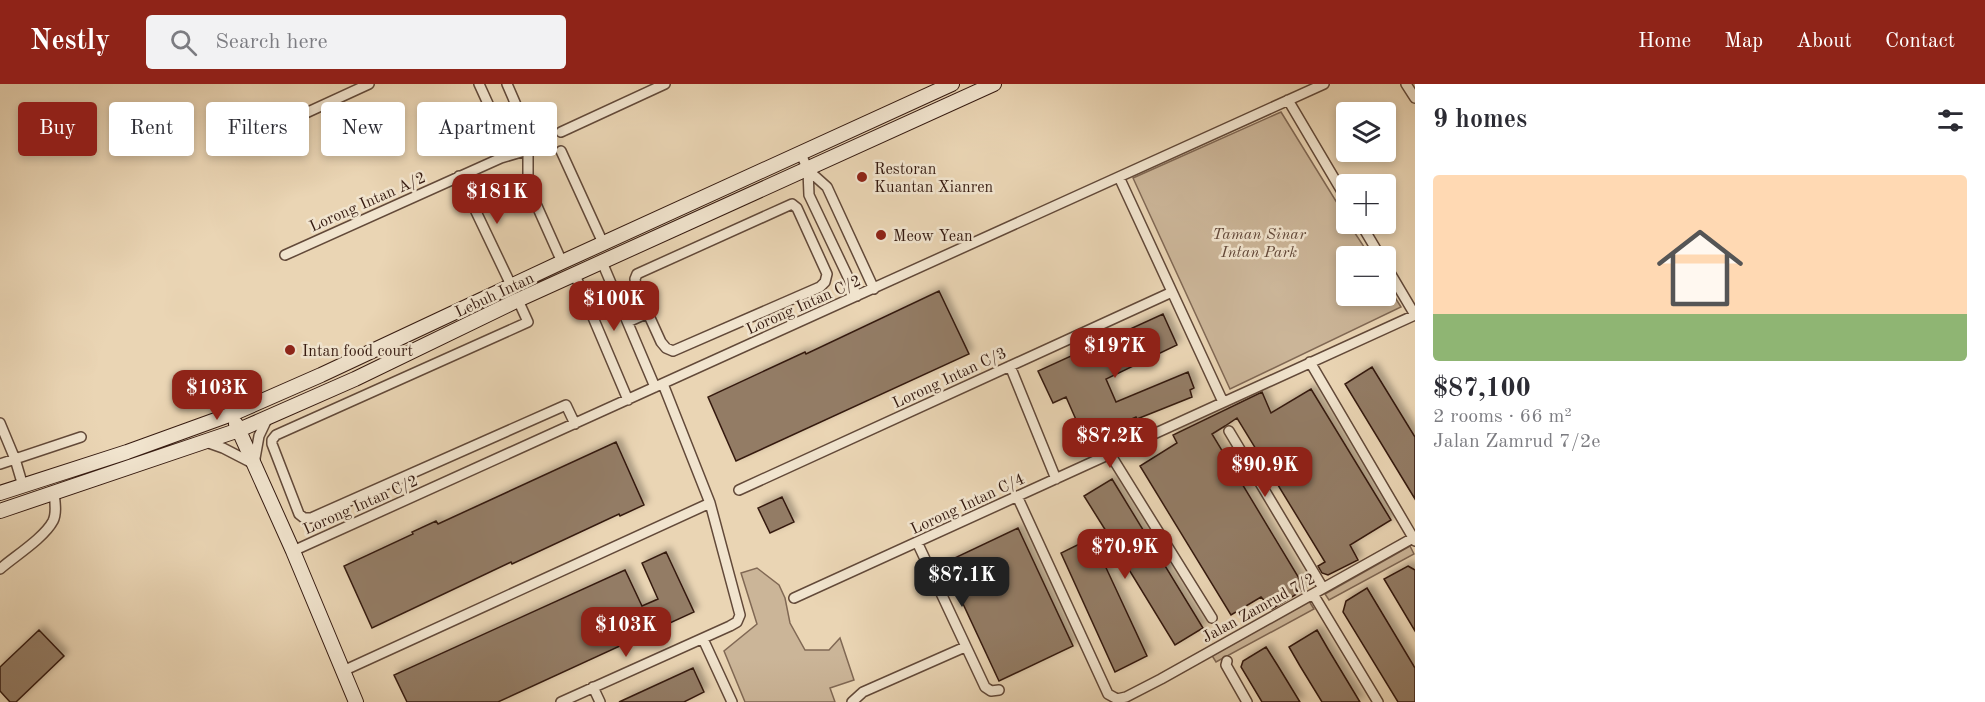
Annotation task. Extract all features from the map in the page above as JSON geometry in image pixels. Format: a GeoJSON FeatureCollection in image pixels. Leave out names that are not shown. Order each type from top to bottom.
{"type":"FeatureCollection","features":[{"type":"Feature","properties":{"kind":"main road","name":"Lebuh Intan"},"geometry":{"type":"LineString","coordinates":[[0,493],[232,414],[952,84]]}},
{"type":"Feature","properties":{"kind":"main road","name":"Lebuh Intan"},"geometry":{"type":"LineString","coordinates":[[0,511],[239,430],[355,379],[518,300],[808,170],[987,85]]}},
{"type":"Feature","properties":{"kind":"main road"},"geometry":{"type":"LineString","coordinates":[[321,375],[344,371],[352,374],[355,379]]}},
{"type":"Feature","properties":{"kind":"main road"},"geometry":{"type":"LineString","coordinates":[[232,414],[293,551],[356,702]]}},
{"type":"Feature","properties":{"kind":"street"},"geometry":{"type":"LineString","coordinates":[[309,112],[369,84]]}},
{"type":"Feature","properties":{"kind":"street"},"geometry":{"type":"LineString","coordinates":[[479,84],[487,102]]}},
{"type":"Feature","properties":{"kind":"street"},"geometry":{"type":"LineString","coordinates":[[507,84],[515,102]]}},
{"type":"Feature","properties":{"kind":"street"},"geometry":{"type":"LineString","coordinates":[[561,132],[665,84]]}},
{"type":"Feature","properties":{"kind":"street","name":"Lorong Intan C/2"},"geometry":{"type":"LineString","coordinates":[[293,551],[1324,84]]}},
{"type":"Feature","properties":{"kind":"street"},"geometry":{"type":"LineString","coordinates":[[1406,84],[1415,98]]}},
{"type":"Feature","properties":{"kind":"street"},"geometry":{"type":"LineString","coordinates":[[1288,100],[1336,181]]}},
{"type":"Feature","properties":{"kind":"street"},"geometry":{"type":"LineString","coordinates":[[561,151],[603,243]]}},
{"type":"Feature","properties":{"kind":"street"},"geometry":{"type":"LineString","coordinates":[[801,154],[808,170],[809,195],[857,296]]}},
{"type":"Feature","properties":{"kind":"street","name":"Lorong Intan A/2"},"geometry":{"type":"LineString","coordinates":[[285,255],[505,156]]}},
{"type":"Feature","properties":{"kind":"street"},"geometry":{"type":"LineString","coordinates":[[528,156],[528,186],[562,262]]}},
{"type":"Feature","properties":{"kind":"street"},"geometry":{"type":"LineString","coordinates":[[808,170],[827,187],[874,289]]}},
{"type":"Feature","properties":{"kind":"street"},"geometry":{"type":"LineString","coordinates":[[459,176],[511,285]]}},
{"type":"Feature","properties":{"kind":"street"},"geometry":{"type":"LineString","coordinates":[[1119,177],[1223,402]]}},
{"type":"Feature","properties":{"kind":"street"},"geometry":{"type":"LineString","coordinates":[[809,195],[827,187]]}},
{"type":"Feature","properties":{"kind":"street"},"geometry":{"type":"LineString","coordinates":[[792,204],[797,208],[812,241],[827,274],[825,282],[673,351],[661,342],[636,287],[637,274],[787,205],[792,204]]}},
{"type":"Feature","properties":{"kind":"street"},"geometry":{"type":"LineString","coordinates":[[812,241],[827,234]]}},
{"type":"Feature","properties":{"kind":"street"},"geometry":{"type":"LineString","coordinates":[[561,702],[738,622],[740,615],[710,503],[602,262]]}},
{"type":"Feature","properties":{"kind":"street"},"geometry":{"type":"LineString","coordinates":[[575,274],[628,400]]}},
{"type":"Feature","properties":{"kind":"street"},"geometry":{"type":"LineString","coordinates":[[1396,283],[1415,315]]}},
{"type":"Feature","properties":{"kind":"street","name":"Lorong Intan C/3"},"geometry":{"type":"LineString","coordinates":[[739,490],[1172,292]]}},
{"type":"Feature","properties":{"kind":"street"},"geometry":{"type":"LineString","coordinates":[[518,300],[528,322],[276,435],[272,444],[299,514],[304,518],[311,518],[566,405],[575,424]]}},
{"type":"Feature","properties":{"kind":"street"},"geometry":{"type":"LineString","coordinates":[[628,322],[648,313]]}},
{"type":"Feature","properties":{"kind":"street","name":"Lorong Intan C/4"},"geometry":{"type":"LineString","coordinates":[[794,598],[1415,315]]}},
{"type":"Feature","properties":{"kind":"street"},"geometry":{"type":"LineString","coordinates":[[1310,363],[1414,539]]}},
{"type":"Feature","properties":{"kind":"street"},"geometry":{"type":"LineString","coordinates":[[1010,366],[1056,478]]}},
{"type":"Feature","properties":{"kind":"street"},"geometry":{"type":"LineString","coordinates":[[355,379],[363,397]]}},
{"type":"Feature","properties":{"kind":"street"},"geometry":{"type":"LineString","coordinates":[[205,442],[223,448],[254,464],[259,436],[268,417]]}},
{"type":"Feature","properties":{"kind":"street"},"geometry":{"type":"LineString","coordinates":[[0,423],[23,486]]}},
{"type":"Feature","properties":{"kind":"street"},"geometry":{"type":"LineString","coordinates":[[1229,431],[1323,588]]}},
{"type":"Feature","properties":{"kind":"street"},"geometry":{"type":"LineString","coordinates":[[0,464],[81,437]]}},
{"type":"Feature","properties":{"kind":"street"},"geometry":{"type":"LineString","coordinates":[[1110,454],[1212,618]]}},
{"type":"Feature","properties":{"kind":"street"},"geometry":{"type":"LineString","coordinates":[[400,480],[408,499]]}},
{"type":"Feature","properties":{"kind":"street"},"geometry":{"type":"LineString","coordinates":[[0,569],[44,533],[53,521],[56,509],[54,493]]}},
{"type":"Feature","properties":{"kind":"street","name":"Jalan Zamrud 7/2"},"geometry":{"type":"LineString","coordinates":[[1017,496],[1108,694],[1117,699],[1126,697],[1414,539]]}},
{"type":"Feature","properties":{"kind":"street"},"geometry":{"type":"LineString","coordinates":[[344,671],[710,503]]}},
{"type":"Feature","properties":{"kind":"street"},"geometry":{"type":"LineString","coordinates":[[917,542],[985,687],[991,691],[999,690]]}},
{"type":"Feature","properties":{"kind":"street"},"geometry":{"type":"LineString","coordinates":[[1313,594],[1377,702]]}},
{"type":"Feature","properties":{"kind":"street"},"geometry":{"type":"LineString","coordinates":[[703,639],[732,702]]}},
{"type":"Feature","properties":{"kind":"street"},"geometry":{"type":"LineString","coordinates":[[852,702],[863,692],[965,647]]}},
{"type":"Feature","properties":{"kind":"street"},"geometry":{"type":"LineString","coordinates":[[1227,661],[1226,665],[1247,702]]}},
{"type":"Feature","properties":{"kind":"street"},"geometry":{"type":"LineString","coordinates":[[592,687],[600,702]]}},
{"type":"Feature","properties":{"kind":"green space","name":"Taman Sinar Intan Park"},"geometry":{"type":"Polygon","coordinates":[[[1281,112],[1336,201],[1336,234],[1356,234],[1363,246],[1336,246],[1336,306],[1396,306],[1396,299],[1401,307],[1230,389],[1133,178],[1281,112]]]}},
{"type":"Feature","properties":{"kind":"green space"},"geometry":{"type":"Polygon","coordinates":[[[1410,546],[1414,554],[1329,600],[1325,594],[1410,546]]]}},
{"type":"Feature","properties":{"kind":"green space"},"geometry":{"type":"Polygon","coordinates":[[[757,568],[779,585],[785,598],[790,623],[805,650],[829,650],[840,638],[854,680],[830,688],[835,702],[745,702],[724,651],[757,624],[741,573],[757,568]]]}},
{"type":"Feature","properties":{"kind":"green space"},"geometry":{"type":"Polygon","coordinates":[[[1309,601],[1314,609],[1216,662],[1211,654],[1309,601]]]}},
{"type":"Feature","properties":{"kind":"building"},"geometry":{"type":"Polygon","coordinates":[[[939,291],[969,354],[736,461],[708,397],[939,291]]]}},
{"type":"Feature","properties":{"kind":"building"},"geometry":{"type":"Polygon","coordinates":[[[1163,314],[1177,345],[1106,379],[1116,402],[1188,372],[1194,388],[1190,390],[1192,397],[1137,419],[1136,417],[1085,440],[1066,397],[1053,403],[1038,371],[1163,314]]]}},
{"type":"Feature","properties":{"kind":"building"},"geometry":{"type":"Polygon","coordinates":[[[1372,367],[1415,437],[1415,499],[1345,384],[1372,367]]]}},
{"type":"Feature","properties":{"kind":"building"},"geometry":{"type":"Polygon","coordinates":[[[1311,389],[1391,520],[1350,545],[1358,560],[1328,575],[1322,573],[1318,566],[1325,562],[1237,418],[1212,434],[1300,580],[1303,578],[1305,589],[1272,609],[1261,597],[1231,615],[1140,466],[1177,443],[1173,435],[1262,392],[1271,413],[1311,389]]]}},
{"type":"Feature","properties":{"kind":"building"},"geometry":{"type":"Polygon","coordinates":[[[616,442],[644,505],[620,516],[619,514],[512,564],[511,562],[372,628],[344,566],[436,521],[438,524],[616,442]]]}},
{"type":"Feature","properties":{"kind":"building"},"geometry":{"type":"Polygon","coordinates":[[[1112,479],[1203,628],[1175,645],[1117,550],[1101,557],[1147,656],[1115,672],[1061,553],[1106,531],[1084,496],[1112,479]]]}},
{"type":"Feature","properties":{"kind":"building"},"geometry":{"type":"Polygon","coordinates":[[[782,497],[794,522],[770,533],[758,508],[782,497]]]}},
{"type":"Feature","properties":{"kind":"building"},"geometry":{"type":"Polygon","coordinates":[[[1018,528],[1073,646],[999,681],[944,563],[1018,528]]]}},
{"type":"Feature","properties":{"kind":"building"},"geometry":{"type":"Polygon","coordinates":[[[666,552],[694,612],[498,702],[407,702],[394,675],[625,570],[642,606],[658,599],[642,563],[666,552]]]}},
{"type":"Feature","properties":{"kind":"building"},"geometry":{"type":"Polygon","coordinates":[[[1408,566],[1415,570],[1415,631],[1384,579],[1408,566]]]}},
{"type":"Feature","properties":{"kind":"building"},"geometry":{"type":"Polygon","coordinates":[[[1367,588],[1415,668],[1415,702],[1398,702],[1343,612],[1346,601],[1367,588]]]}},
{"type":"Feature","properties":{"kind":"building"},"geometry":{"type":"Polygon","coordinates":[[[39,630],[64,656],[16,702],[10,702],[0,691],[0,667],[39,630]]]}},
{"type":"Feature","properties":{"kind":"building"},"geometry":{"type":"Polygon","coordinates":[[[1317,630],[1360,702],[1322,702],[1300,666],[1289,647],[1317,630]]]}},
{"type":"Feature","properties":{"kind":"building"},"geometry":{"type":"Polygon","coordinates":[[[1266,647],[1300,702],[1262,702],[1241,667],[1243,661],[1266,647]]]}},
{"type":"Feature","properties":{"kind":"building"},"geometry":{"type":"Polygon","coordinates":[[[693,668],[704,692],[684,702],[619,702],[693,668]]]}},
{"type":"Feature","properties":{"kind":"place","name":"Restoran Kuantan Xianren"},"geometry":{"type":"Point","coordinates":[862,177]}},
{"type":"Feature","properties":{"kind":"place","name":"Meow Yean"},"geometry":{"type":"Point","coordinates":[881,235]}},
{"type":"Feature","properties":{"kind":"place","name":"Intan food court"},"geometry":{"type":"Point","coordinates":[290,350]}}]}
